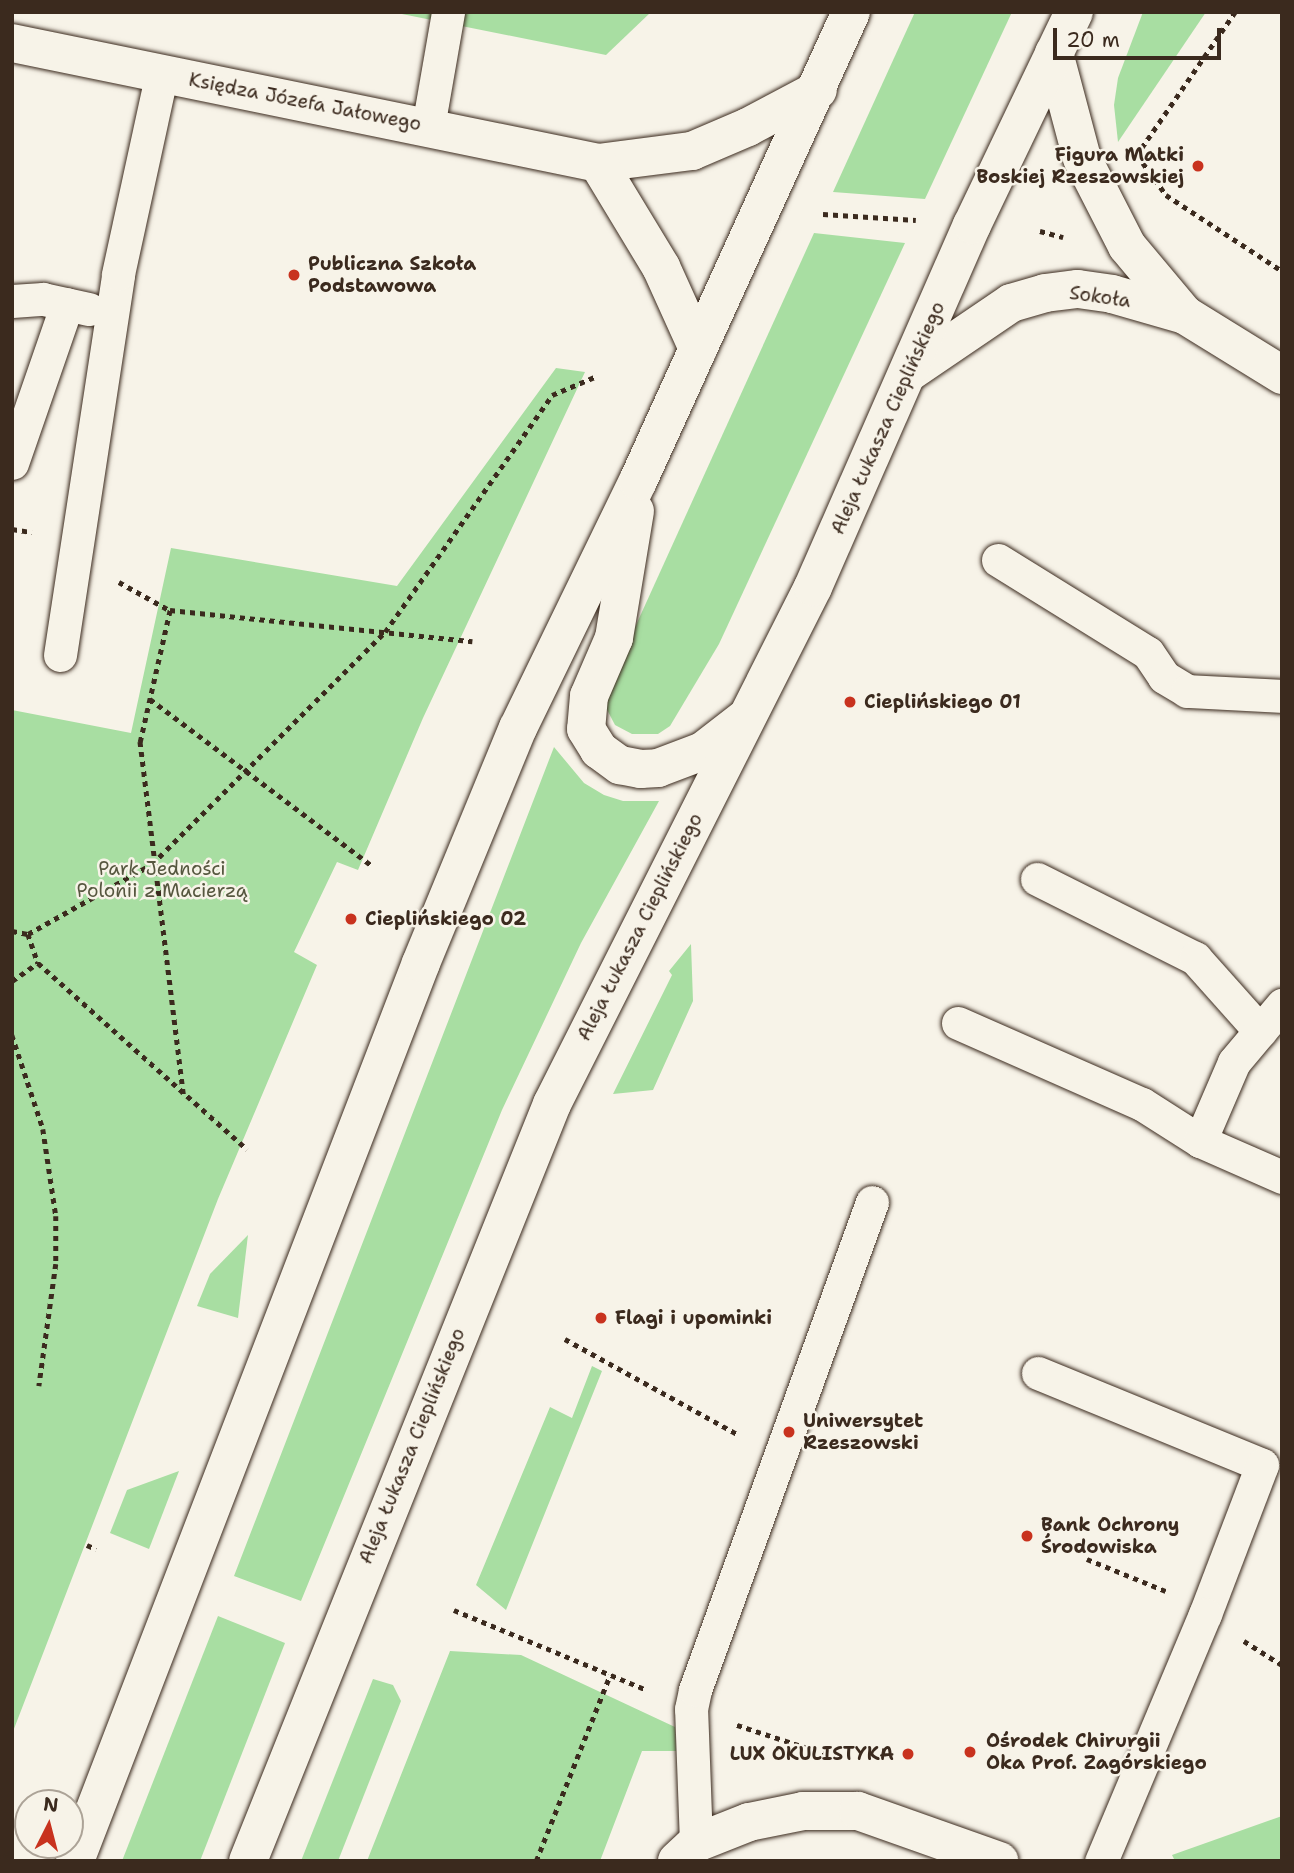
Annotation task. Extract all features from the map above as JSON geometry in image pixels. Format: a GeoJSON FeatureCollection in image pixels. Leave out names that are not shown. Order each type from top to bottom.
{"type":"FeatureCollection","features":[{"type":"Feature","properties":{"kind":"main road"},"geometry":{"type":"LineString","coordinates":[[75,1861],[421,963],[518,727],[638,481],[818,90],[851,12]]}},
{"type":"Feature","properties":{"kind":"main road","name":"Aleja Łukasza Cieplińskiego"},"geometry":{"type":"LineString","coordinates":[[248,1861],[552,1104],[623,956],[750,714],[911,371],[972,225],[1074,12]]}},
{"type":"Feature","properties":{"kind":"main road","name":"Księdza Józefa Jałowego"},"geometry":{"type":"LineString","coordinates":[[12,43],[598,163],[692,151],[748,127],[818,90]]}},
{"type":"Feature","properties":{"kind":"main road","name":"Sokoła"},"geometry":{"type":"LineString","coordinates":[[1054,53],[1082,158],[1100,197],[1127,246],[1185,315]]}},
{"type":"Feature","properties":{"kind":"main road"},"geometry":{"type":"LineString","coordinates":[[598,163],[661,267],[698,348]]}},
{"type":"Feature","properties":{"kind":"main road","name":"Sokoła"},"geometry":{"type":"LineString","coordinates":[[911,371],[1012,303],[1045,293],[1079,289],[1112,294],[1185,315],[1282,375]]}},
{"type":"Feature","properties":{"kind":"main road"},"geometry":{"type":"LineString","coordinates":[[638,481],[628,568],[614,638],[589,696],[586,729],[599,750],[620,765],[658,768],[703,751],[750,714]]}},
{"type":"Feature","properties":{"kind":"main road"},"geometry":{"type":"LineString","coordinates":[[686,1852],[749,1822],[803,1811],[858,1811],[999,1861]]}},
{"type":"Feature","properties":{"kind":"lane"},"geometry":{"type":"LineString","coordinates":[[428,127],[448,12]]}},
{"type":"Feature","properties":{"kind":"lane"},"geometry":{"type":"LineString","coordinates":[[60,655],[112,314],[162,73]]}},
{"type":"Feature","properties":{"kind":"lane"},"geometry":{"type":"LineString","coordinates":[[12,301],[67,304],[112,314]]}},
{"type":"Feature","properties":{"kind":"lane"},"geometry":{"type":"LineString","coordinates":[[12,463],[67,304]]}},
{"type":"Feature","properties":{"kind":"lane"},"geometry":{"type":"LineString","coordinates":[[998,560],[1148,653],[1164,677],[1187,691],[1282,696]]}},
{"type":"Feature","properties":{"kind":"lane"},"geometry":{"type":"LineString","coordinates":[[1037,879],[1195,958],[1260,1031]]}},
{"type":"Feature","properties":{"kind":"lane"},"geometry":{"type":"LineString","coordinates":[[1200,1142],[1234,1062],[1282,1005]]}},
{"type":"Feature","properties":{"kind":"lane"},"geometry":{"type":"LineString","coordinates":[[958,1023],[1142,1104],[1200,1142],[1282,1177]]}},
{"type":"Feature","properties":{"kind":"lane"},"geometry":{"type":"LineString","coordinates":[[686,1852],[691,1709],[778,1457],[872,1202]]}},
{"type":"Feature","properties":{"kind":"lane"},"geometry":{"type":"LineString","coordinates":[[1038,1373],[1262,1465],[1205,1614],[1101,1861]]}},
{"type":"Feature","properties":{"kind":"path"},"geometry":{"type":"LineString","coordinates":[[1131,163],[1235,12]]}},
{"type":"Feature","properties":{"kind":"path"},"geometry":{"type":"LineString","coordinates":[[1137,154],[1166,195],[1282,271]]}},
{"type":"Feature","properties":{"kind":"path"},"geometry":{"type":"LineString","coordinates":[[823,214],[916,220]]}},
{"type":"Feature","properties":{"kind":"path"},"geometry":{"type":"LineString","coordinates":[[1040,231],[1063,237]]}},
{"type":"Feature","properties":{"kind":"path"},"geometry":{"type":"LineString","coordinates":[[12,931],[28,934],[152,863],[385,632],[552,395],[597,376]]}},
{"type":"Feature","properties":{"kind":"path"},"geometry":{"type":"LineString","coordinates":[[12,529],[36,533]]}},
{"type":"Feature","properties":{"kind":"path"},"geometry":{"type":"LineString","coordinates":[[183,1094],[181,1053],[152,863],[140,741],[170,610],[472,641]]}},
{"type":"Feature","properties":{"kind":"path"},"geometry":{"type":"LineString","coordinates":[[150,699],[371,865]]}},
{"type":"Feature","properties":{"kind":"path"},"geometry":{"type":"LineString","coordinates":[[28,934],[38,963],[247,1149]]}},
{"type":"Feature","properties":{"kind":"path"},"geometry":{"type":"LineString","coordinates":[[12,981],[38,963]]}},
{"type":"Feature","properties":{"kind":"path"},"geometry":{"type":"LineString","coordinates":[[12,1035],[43,1129],[56,1216],[56,1264],[39,1386]]}},
{"type":"Feature","properties":{"kind":"path"},"geometry":{"type":"LineString","coordinates":[[565,1339],[778,1457]]}},
{"type":"Feature","properties":{"kind":"path"},"geometry":{"type":"LineString","coordinates":[[87,1545],[96,1549]]}},
{"type":"Feature","properties":{"kind":"path"},"geometry":{"type":"LineString","coordinates":[[536,1861],[610,1675]]}},
{"type":"Feature","properties":{"kind":"green space"},"geometry":{"type":"Polygon","coordinates":[[[392,12],[651,12],[606,55],[392,12]]]}},
{"type":"Feature","properties":{"kind":"green space"},"geometry":{"type":"Polygon","coordinates":[[[915,12],[1012,12],[925,199],[833,192],[915,12]]]}},
{"type":"Feature","properties":{"kind":"green space"},"geometry":{"type":"Polygon","coordinates":[[[1143,12],[1206,12],[1118,142],[1114,105],[1118,78],[1143,12]]]}},
{"type":"Feature","properties":{"kind":"green space"},"geometry":{"type":"Polygon","coordinates":[[[814,233],[905,243],[719,644],[670,726],[658,734],[632,734],[615,725],[602,700],[814,233]]]}},
{"type":"Feature","properties":{"kind":"green space","name":"Park Jedności Polonii z Macierzą"},"geometry":{"type":"Polygon","coordinates":[[[556,368],[585,372],[423,718],[358,870],[337,862],[294,952],[317,965],[218,1199],[12,1734],[12,710],[131,733],[171,548],[397,586],[556,368]]]}},
{"type":"Feature","properties":{"kind":"green space"},"geometry":{"type":"Polygon","coordinates":[[[554,747],[584,783],[604,795],[623,801],[659,801],[581,943],[502,1110],[301,1601],[234,1576],[554,747]]]}},
{"type":"Feature","properties":{"kind":"green space"},"geometry":{"type":"Polygon","coordinates":[[[691,944],[693,1001],[653,1090],[613,1094],[672,975],[669,971],[691,944]]]}},
{"type":"Feature","properties":{"kind":"green space"},"geometry":{"type":"Polygon","coordinates":[[[248,1235],[238,1318],[197,1306],[210,1274],[248,1235]]]}},
{"type":"Feature","properties":{"kind":"green space"},"geometry":{"type":"Polygon","coordinates":[[[592,1366],[602,1371],[506,1610],[476,1585],[550,1407],[572,1418],[592,1366]]]}},
{"type":"Feature","properties":{"kind":"green space"},"geometry":{"type":"Polygon","coordinates":[[[179,1471],[149,1549],[110,1533],[127,1490],[179,1471]]]}},
{"type":"Feature","properties":{"kind":"green space"},"geometry":{"type":"Polygon","coordinates":[[[218,1616],[285,1643],[200,1861],[122,1861],[218,1616]]]}},
{"type":"Feature","properties":{"kind":"green space"},"geometry":{"type":"Polygon","coordinates":[[[450,1651],[521,1655],[675,1727],[676,1751],[642,1751],[600,1861],[367,1861],[450,1651]]]}},
{"type":"Feature","properties":{"kind":"green space"},"geometry":{"type":"Polygon","coordinates":[[[373,1679],[393,1685],[401,1701],[338,1861],[301,1861],[373,1679]]]}},
{"type":"Feature","properties":{"kind":"green space"},"geometry":{"type":"Polygon","coordinates":[[[1282,1816],[1282,1861],[1175,1861],[1172,1855],[1282,1816]]]}},
{"type":"Feature","properties":{"kind":"place","name":"Figura Matki Boskiej Rzeszowskiej"},"geometry":{"type":"Point","coordinates":[1198,166]}},
{"type":"Feature","properties":{"kind":"place","name":"Publiczna Szkoła Podstawowa"},"geometry":{"type":"Point","coordinates":[294,275]}},
{"type":"Feature","properties":{"kind":"place","name":"Cieplińskiego 01"},"geometry":{"type":"Point","coordinates":[850,702]}},
{"type":"Feature","properties":{"kind":"place","name":"Cieplińskiego 02"},"geometry":{"type":"Point","coordinates":[351,919]}},
{"type":"Feature","properties":{"kind":"place","name":"Flagi i upominki"},"geometry":{"type":"Point","coordinates":[601,1318]}},
{"type":"Feature","properties":{"kind":"place","name":"Uniwersytet Rzeszowski"},"geometry":{"type":"Point","coordinates":[789,1432]}},
{"type":"Feature","properties":{"kind":"place","name":"Bank Ochrony Środowiska"},"geometry":{"type":"Point","coordinates":[1027,1536]}},
{"type":"Feature","properties":{"kind":"place","name":"Ośrodek Chirurgii Oka Prof. Zagórskiego"},"geometry":{"type":"Point","coordinates":[970,1752]}},
{"type":"Feature","properties":{"kind":"place","name":"LUX OKULISTYKA"},"geometry":{"type":"Point","coordinates":[908,1754]}}]}
